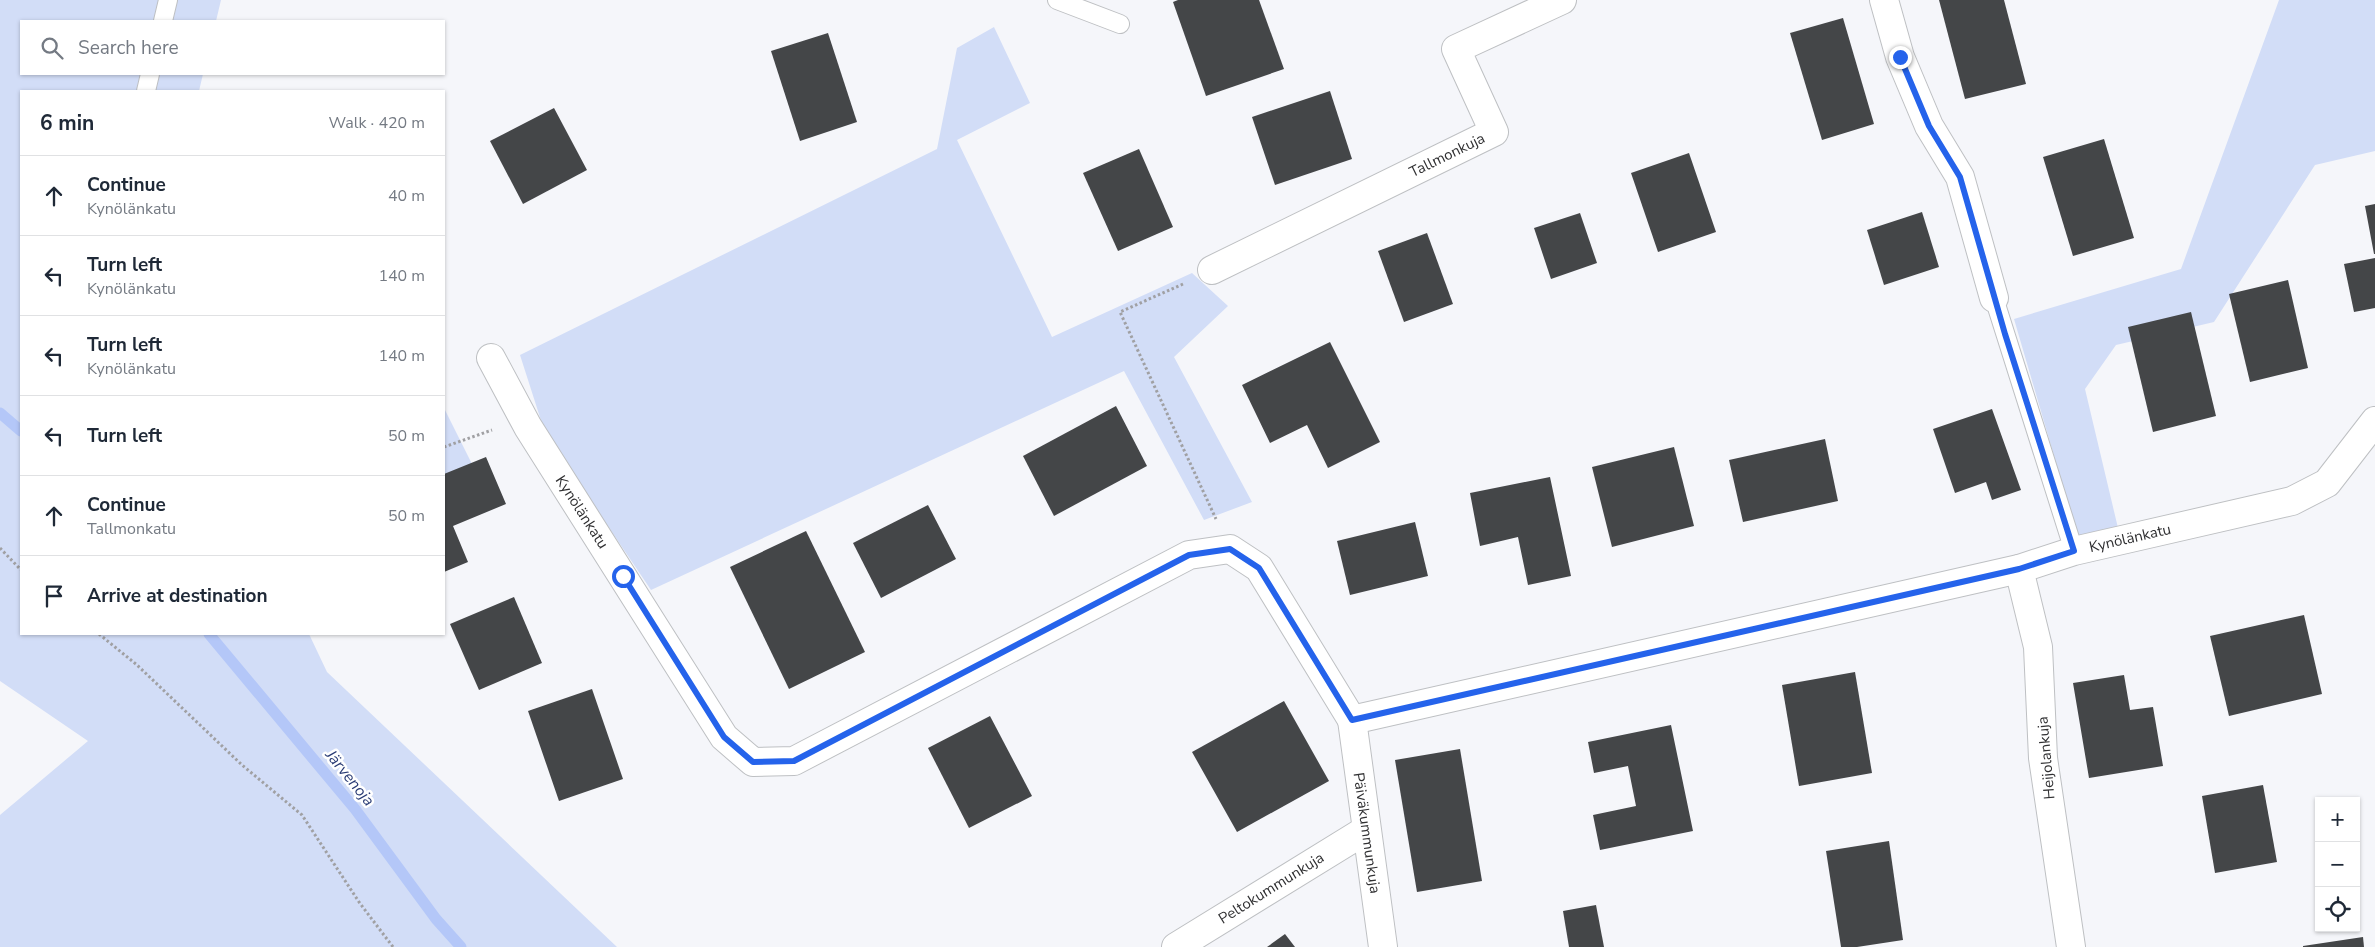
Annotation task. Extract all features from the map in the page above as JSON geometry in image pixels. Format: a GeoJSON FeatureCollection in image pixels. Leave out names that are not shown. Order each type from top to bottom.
{"type":"FeatureCollection","features":[{"type":"Feature","properties":{"kind":"street","name":"Tallmonkuja"},"geometry":{"type":"LineString","coordinates":[[1212,270],[1494,132],[1456,49],[1562,0]]}},
{"type":"Feature","properties":{"kind":"street"},"geometry":{"type":"LineString","coordinates":[[1884,0],[1900,57],[1929,126],[1960,177],[1994,298]]}},
{"type":"Feature","properties":{"kind":"street","name":"Kynölänkatu"},"geometry":{"type":"LineString","coordinates":[[491,358],[523,418],[724,737],[753,762],[794,761],[1189,555],[1230,549]]}},
{"type":"Feature","properties":{"kind":"street","name":"Kynölänkatu"},"geometry":{"type":"LineString","coordinates":[[1352,720],[2019,569],[2074,551],[2292,501],[2327,483],[2375,421]]}},
{"type":"Feature","properties":{"kind":"street"},"geometry":{"type":"LineString","coordinates":[[1230,549],[1259,568],[1352,720]]}},
{"type":"Feature","properties":{"kind":"street","name":"Heijolankuja"},"geometry":{"type":"LineString","coordinates":[[2019,569],[2038,647],[2043,758],[2071,947]]}},
{"type":"Feature","properties":{"kind":"street","name":"Päiväkummunkuja"},"geometry":{"type":"LineString","coordinates":[[1352,720],[1383,947]]}},
{"type":"Feature","properties":{"kind":"street","name":"Peltokummunkuja"},"geometry":{"type":"LineString","coordinates":[[1176,947],[1366,830]]}},
{"type":"Feature","properties":{"kind":"lane"},"geometry":{"type":"LineString","coordinates":[[163,20],[168,0]]}},
{"type":"Feature","properties":{"kind":"lane"},"geometry":{"type":"LineString","coordinates":[[1057,0],[1120,24]]}},
{"type":"Feature","properties":{"kind":"lane"},"geometry":{"type":"LineString","coordinates":[[146,90],[150,75]]}},
{"type":"Feature","properties":{"kind":"lane"},"geometry":{"type":"LineString","coordinates":[[1994,298],[2074,551]]}},
{"type":"Feature","properties":{"kind":"path"},"geometry":{"type":"LineString","coordinates":[[1212,270],[1120,312],[1230,549]]}},
{"type":"Feature","properties":{"kind":"path"},"geometry":{"type":"LineString","coordinates":[[445,448],[523,418]]}},
{"type":"Feature","properties":{"kind":"path"},"geometry":{"type":"LineString","coordinates":[[0,548],[20,569]]}},
{"type":"Feature","properties":{"kind":"path"},"geometry":{"type":"LineString","coordinates":[[100,635],[138,665],[242,765],[302,815],[359,902],[393,947]]}},
{"type":"Feature","properties":{"kind":"shaded area"},"geometry":{"type":"Polygon","coordinates":[[[0,0],[221,0],[216,20],[20,20],[20,75],[203,75],[199,90],[20,90],[20,635],[309,635],[327,672],[617,947],[0,947],[0,815],[88,741],[0,681],[0,0]]]}},
{"type":"Feature","properties":{"kind":"shaded area"},"geometry":{"type":"Polygon","coordinates":[[[2279,0],[2375,0],[2375,151],[2315,165],[2214,322],[2116,345],[2085,389],[2118,528],[2078,538],[2014,319],[2181,269],[2279,0]]]}},
{"type":"Feature","properties":{"kind":"shaded area"},"geometry":{"type":"Polygon","coordinates":[[[994,27],[1030,103],[957,140],[1052,337],[1192,273],[1228,306],[1174,357],[1252,502],[1204,520],[1124,371],[651,590],[545,433],[520,355],[937,149],[957,48],[994,27]]]}},
{"type":"Feature","properties":{"kind":"shaded area"},"geometry":{"type":"Polygon","coordinates":[[[445,410],[476,472],[445,487],[445,410]]]}},
{"type":"Feature","properties":{"kind":"building"},"geometry":{"type":"Polygon","coordinates":[[[1178,0],[1259,0],[1284,69],[1206,96],[1173,2],[1178,0]]]}},
{"type":"Feature","properties":{"kind":"building"},"geometry":{"type":"Polygon","coordinates":[[[1939,0],[2004,0],[2026,84],[1965,99],[1939,0]]]}},
{"type":"Feature","properties":{"kind":"building"},"geometry":{"type":"Polygon","coordinates":[[[1843,18],[1874,124],[1822,140],[1790,33],[1843,18]]]}},
{"type":"Feature","properties":{"kind":"building"},"geometry":{"type":"Polygon","coordinates":[[[828,33],[857,122],[800,141],[771,51],[828,33]]]}},
{"type":"Feature","properties":{"kind":"building"},"geometry":{"type":"Polygon","coordinates":[[[1330,91],[1352,159],[1275,185],[1252,117],[1330,91]]]}},
{"type":"Feature","properties":{"kind":"building"},"geometry":{"type":"Polygon","coordinates":[[[554,108],[587,170],[523,204],[490,141],[554,108]]]}},
{"type":"Feature","properties":{"kind":"building"},"geometry":{"type":"Polygon","coordinates":[[[2104,139],[2134,238],[2073,256],[2043,157],[2104,139]]]}},
{"type":"Feature","properties":{"kind":"building"},"geometry":{"type":"Polygon","coordinates":[[[1139,149],[1173,227],[1118,251],[1083,173],[1139,149]]]}},
{"type":"Feature","properties":{"kind":"building"},"geometry":{"type":"Polygon","coordinates":[[[1689,153],[1716,232],[1658,252],[1631,173],[1689,153]]]}},
{"type":"Feature","properties":{"kind":"building"},"geometry":{"type":"Polygon","coordinates":[[[2375,204],[2375,254],[2374,254],[2365,206],[2375,204]]]}},
{"type":"Feature","properties":{"kind":"building"},"geometry":{"type":"Polygon","coordinates":[[[1922,212],[1939,267],[1884,285],[1867,230],[1922,212]]]}},
{"type":"Feature","properties":{"kind":"building"},"geometry":{"type":"Polygon","coordinates":[[[1580,213],[1597,263],[1551,279],[1534,228],[1580,213]]]}},
{"type":"Feature","properties":{"kind":"building"},"geometry":{"type":"Polygon","coordinates":[[[1427,233],[1453,304],[1404,322],[1378,251],[1427,233]]]}},
{"type":"Feature","properties":{"kind":"building"},"geometry":{"type":"Polygon","coordinates":[[[2375,258],[2375,308],[2354,312],[2344,264],[2375,258]]]}},
{"type":"Feature","properties":{"kind":"building"},"geometry":{"type":"Polygon","coordinates":[[[2288,280],[2308,368],[2250,382],[2229,294],[2288,280]]]}},
{"type":"Feature","properties":{"kind":"building"},"geometry":{"type":"Polygon","coordinates":[[[2191,312],[2216,416],[2153,432],[2128,327],[2191,312]]]}},
{"type":"Feature","properties":{"kind":"building"},"geometry":{"type":"Polygon","coordinates":[[[1330,342],[1380,442],[1328,468],[1307,425],[1270,443],[1242,385],[1330,342]]]}},
{"type":"Feature","properties":{"kind":"building"},"geometry":{"type":"Polygon","coordinates":[[[1116,406],[1147,466],[1054,516],[1023,456],[1116,406]]]}},
{"type":"Feature","properties":{"kind":"building"},"geometry":{"type":"Polygon","coordinates":[[[1992,409],[2021,490],[1992,500],[1986,482],[1955,493],[1933,429],[1992,409]]]}},
{"type":"Feature","properties":{"kind":"building"},"geometry":{"type":"Polygon","coordinates":[[[1825,439],[1838,501],[1743,522],[1729,460],[1825,439]]]}},
{"type":"Feature","properties":{"kind":"building"},"geometry":{"type":"Polygon","coordinates":[[[1674,447],[1694,526],[1612,547],[1592,467],[1674,447]]]}},
{"type":"Feature","properties":{"kind":"building"},"geometry":{"type":"Polygon","coordinates":[[[486,457],[506,504],[453,526],[468,562],[445,572],[445,474],[486,457]]]}},
{"type":"Feature","properties":{"kind":"building"},"geometry":{"type":"Polygon","coordinates":[[[1550,477],[1571,576],[1528,585],[1518,537],[1480,546],[1470,493],[1550,477]]]}},
{"type":"Feature","properties":{"kind":"building"},"geometry":{"type":"Polygon","coordinates":[[[928,505],[956,559],[881,598],[853,543],[928,505]]]}},
{"type":"Feature","properties":{"kind":"building"},"geometry":{"type":"Polygon","coordinates":[[[1415,522],[1428,576],[1350,595],[1337,541],[1415,522]]]}},
{"type":"Feature","properties":{"kind":"building"},"geometry":{"type":"Polygon","coordinates":[[[806,531],[865,652],[789,689],[730,567],[806,531]]]}},
{"type":"Feature","properties":{"kind":"building"},"geometry":{"type":"Polygon","coordinates":[[[514,597],[542,663],[479,690],[450,624],[514,597]]]}},
{"type":"Feature","properties":{"kind":"building"},"geometry":{"type":"Polygon","coordinates":[[[2304,615],[2322,694],[2229,716],[2210,636],[2304,615]]]}},
{"type":"Feature","properties":{"kind":"building"},"geometry":{"type":"Polygon","coordinates":[[[1855,672],[1872,773],[1799,786],[1782,685],[1855,672]]]}},
{"type":"Feature","properties":{"kind":"building"},"geometry":{"type":"Polygon","coordinates":[[[2124,675],[2130,710],[2153,707],[2163,766],[2089,778],[2073,683],[2124,675]]]}},
{"type":"Feature","properties":{"kind":"building"},"geometry":{"type":"Polygon","coordinates":[[[592,689],[623,779],[559,801],[528,711],[592,689]]]}},
{"type":"Feature","properties":{"kind":"building"},"geometry":{"type":"Polygon","coordinates":[[[1284,701],[1329,781],[1237,832],[1192,752],[1284,701]]]}},
{"type":"Feature","properties":{"kind":"building"},"geometry":{"type":"Polygon","coordinates":[[[990,716],[1032,796],[969,828],[928,748],[990,716]]]}},
{"type":"Feature","properties":{"kind":"building"},"geometry":{"type":"Polygon","coordinates":[[[1671,725],[1693,831],[1600,850],[1593,815],[1636,806],[1628,766],[1594,773],[1588,742],[1671,725]]]}},
{"type":"Feature","properties":{"kind":"building"},"geometry":{"type":"Polygon","coordinates":[[[1460,749],[1482,881],[1417,892],[1395,760],[1460,749]]]}},
{"type":"Feature","properties":{"kind":"building"},"geometry":{"type":"Polygon","coordinates":[[[2263,785],[2277,862],[2215,873],[2202,796],[2263,785]]]}},
{"type":"Feature","properties":{"kind":"building"},"geometry":{"type":"Polygon","coordinates":[[[1889,841],[1903,940],[1857,947],[1841,947],[1826,851],[1889,841]]]}},
{"type":"Feature","properties":{"kind":"building"},"geometry":{"type":"Polygon","coordinates":[[[1596,905],[1604,947],[1569,947],[1563,911],[1596,905]]]}},
{"type":"Feature","properties":{"kind":"building"},"geometry":{"type":"Polygon","coordinates":[[[1285,934],[1295,947],[1267,947],[1285,934]]]}},
{"type":"Feature","properties":{"kind":"building"},"geometry":{"type":"Polygon","coordinates":[[[2363,937],[2364,947],[2303,947],[2303,946],[2363,937]]]}},
{"type":"Feature","properties":{"kind":"waterway","name":"Järvenoja"},"geometry":{"type":"LineString","coordinates":[[0,413],[20,430]]}},
{"type":"Feature","properties":{"kind":"waterway","name":"Järvenoja"},"geometry":{"type":"LineString","coordinates":[[210,635],[355,809],[436,919],[461,947]]}},
{"type":"Feature","properties":{"kind":"route"},"geometry":{"type":"LineString","coordinates":[[623,576],[724,737],[753,762],[794,761],[1189,555],[1230,549],[1259,568],[1352,720],[2019,569],[2074,551],[1994,298],[1960,177],[1929,126],[1900,57]]}}]}
